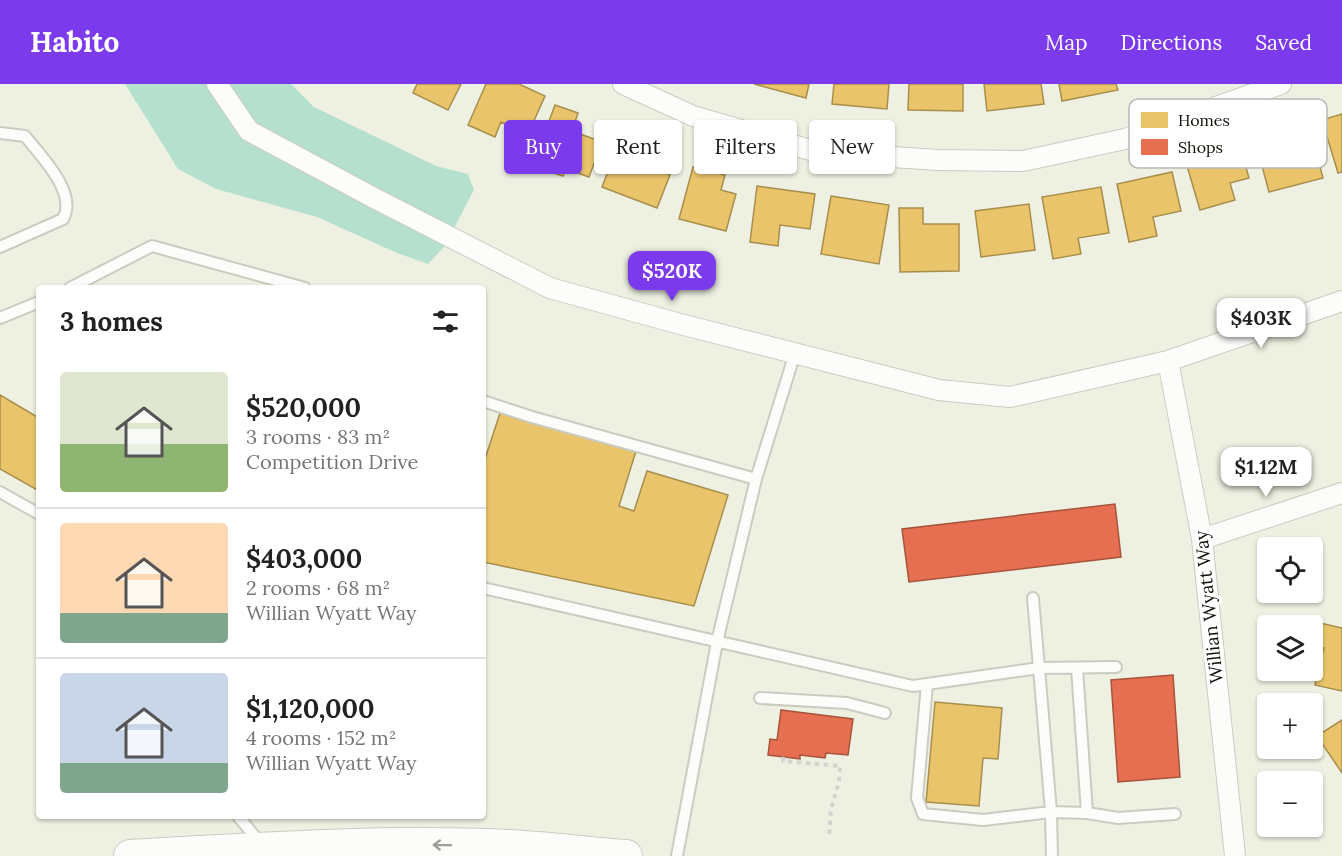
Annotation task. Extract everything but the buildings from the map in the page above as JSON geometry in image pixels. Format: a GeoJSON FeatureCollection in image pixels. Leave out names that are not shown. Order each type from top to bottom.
{"type":"FeatureCollection","features":[{"type":"Feature","properties":{"kind":"main road"},"geometry":{"type":"LineString","coordinates":[[130,856],[409,845],[508,846],[626,856]]}},
{"type":"Feature","properties":{"kind":"street"},"geometry":{"type":"LineString","coordinates":[[217,84],[249,131],[550,288],[939,390],[1010,397],[1168,361],[1342,301]]}},
{"type":"Feature","properties":{"kind":"street"},"geometry":{"type":"LineString","coordinates":[[623,84],[693,116],[817,152],[938,160],[1023,161],[1129,137]]}},
{"type":"Feature","properties":{"kind":"street"},"geometry":{"type":"LineString","coordinates":[[1238,99],[1281,84]]}},
{"type":"Feature","properties":{"kind":"street","name":"Willian Wyatt Way"},"geometry":{"type":"LineString","coordinates":[[1168,361],[1202,539],[1235,856]]}},
{"type":"Feature","properties":{"kind":"street"},"geometry":{"type":"LineString","coordinates":[[1202,539],[1342,493]]}},
{"type":"Feature","properties":{"kind":"lane"},"geometry":{"type":"LineString","coordinates":[[0,134],[25,136],[53,170],[65,195],[67,212],[63,219],[0,247]]}},
{"type":"Feature","properties":{"kind":"lane"},"geometry":{"type":"LineString","coordinates":[[76,285],[152,246],[293,285]]}},
{"type":"Feature","properties":{"kind":"lane"},"geometry":{"type":"LineString","coordinates":[[0,318],[36,303]]}},
{"type":"Feature","properties":{"kind":"lane"},"geometry":{"type":"LineString","coordinates":[[677,856],[717,642],[756,479],[795,353]]}},
{"type":"Feature","properties":{"kind":"lane"},"geometry":{"type":"LineString","coordinates":[[486,402],[532,417],[756,479]]}},
{"type":"Feature","properties":{"kind":"lane"},"geometry":{"type":"LineString","coordinates":[[0,492],[36,512]]}},
{"type":"Feature","properties":{"kind":"lane"},"geometry":{"type":"LineString","coordinates":[[486,589],[913,686],[1039,668],[1116,667]]}},
{"type":"Feature","properties":{"kind":"lane"},"geometry":{"type":"LineString","coordinates":[[1033,598],[1051,812],[1052,856]]}},
{"type":"Feature","properties":{"kind":"lane"},"geometry":{"type":"LineString","coordinates":[[1077,668],[1087,813]]}},
{"type":"Feature","properties":{"kind":"lane"},"geometry":{"type":"LineString","coordinates":[[927,684],[917,798],[923,814],[983,820],[1051,812],[1087,813],[1118,819],[1175,814]]}},
{"type":"Feature","properties":{"kind":"lane"},"geometry":{"type":"LineString","coordinates":[[760,698],[847,703],[885,713]]}},
{"type":"Feature","properties":{"kind":"lane"},"geometry":{"type":"LineString","coordinates":[[240,819],[265,849]]}},
{"type":"Feature","properties":{"kind":"path"},"geometry":{"type":"LineString","coordinates":[[784,757],[783,761],[840,766],[839,782],[831,809],[829,837]]}},
{"type":"Feature","properties":{"kind":"shaded area"},"geometry":{"type":"Polygon","coordinates":[[[125,84],[291,84],[314,107],[436,166],[468,174],[474,190],[444,247],[428,264],[397,253],[317,217],[216,189],[178,169],[125,84]]]}}]}
